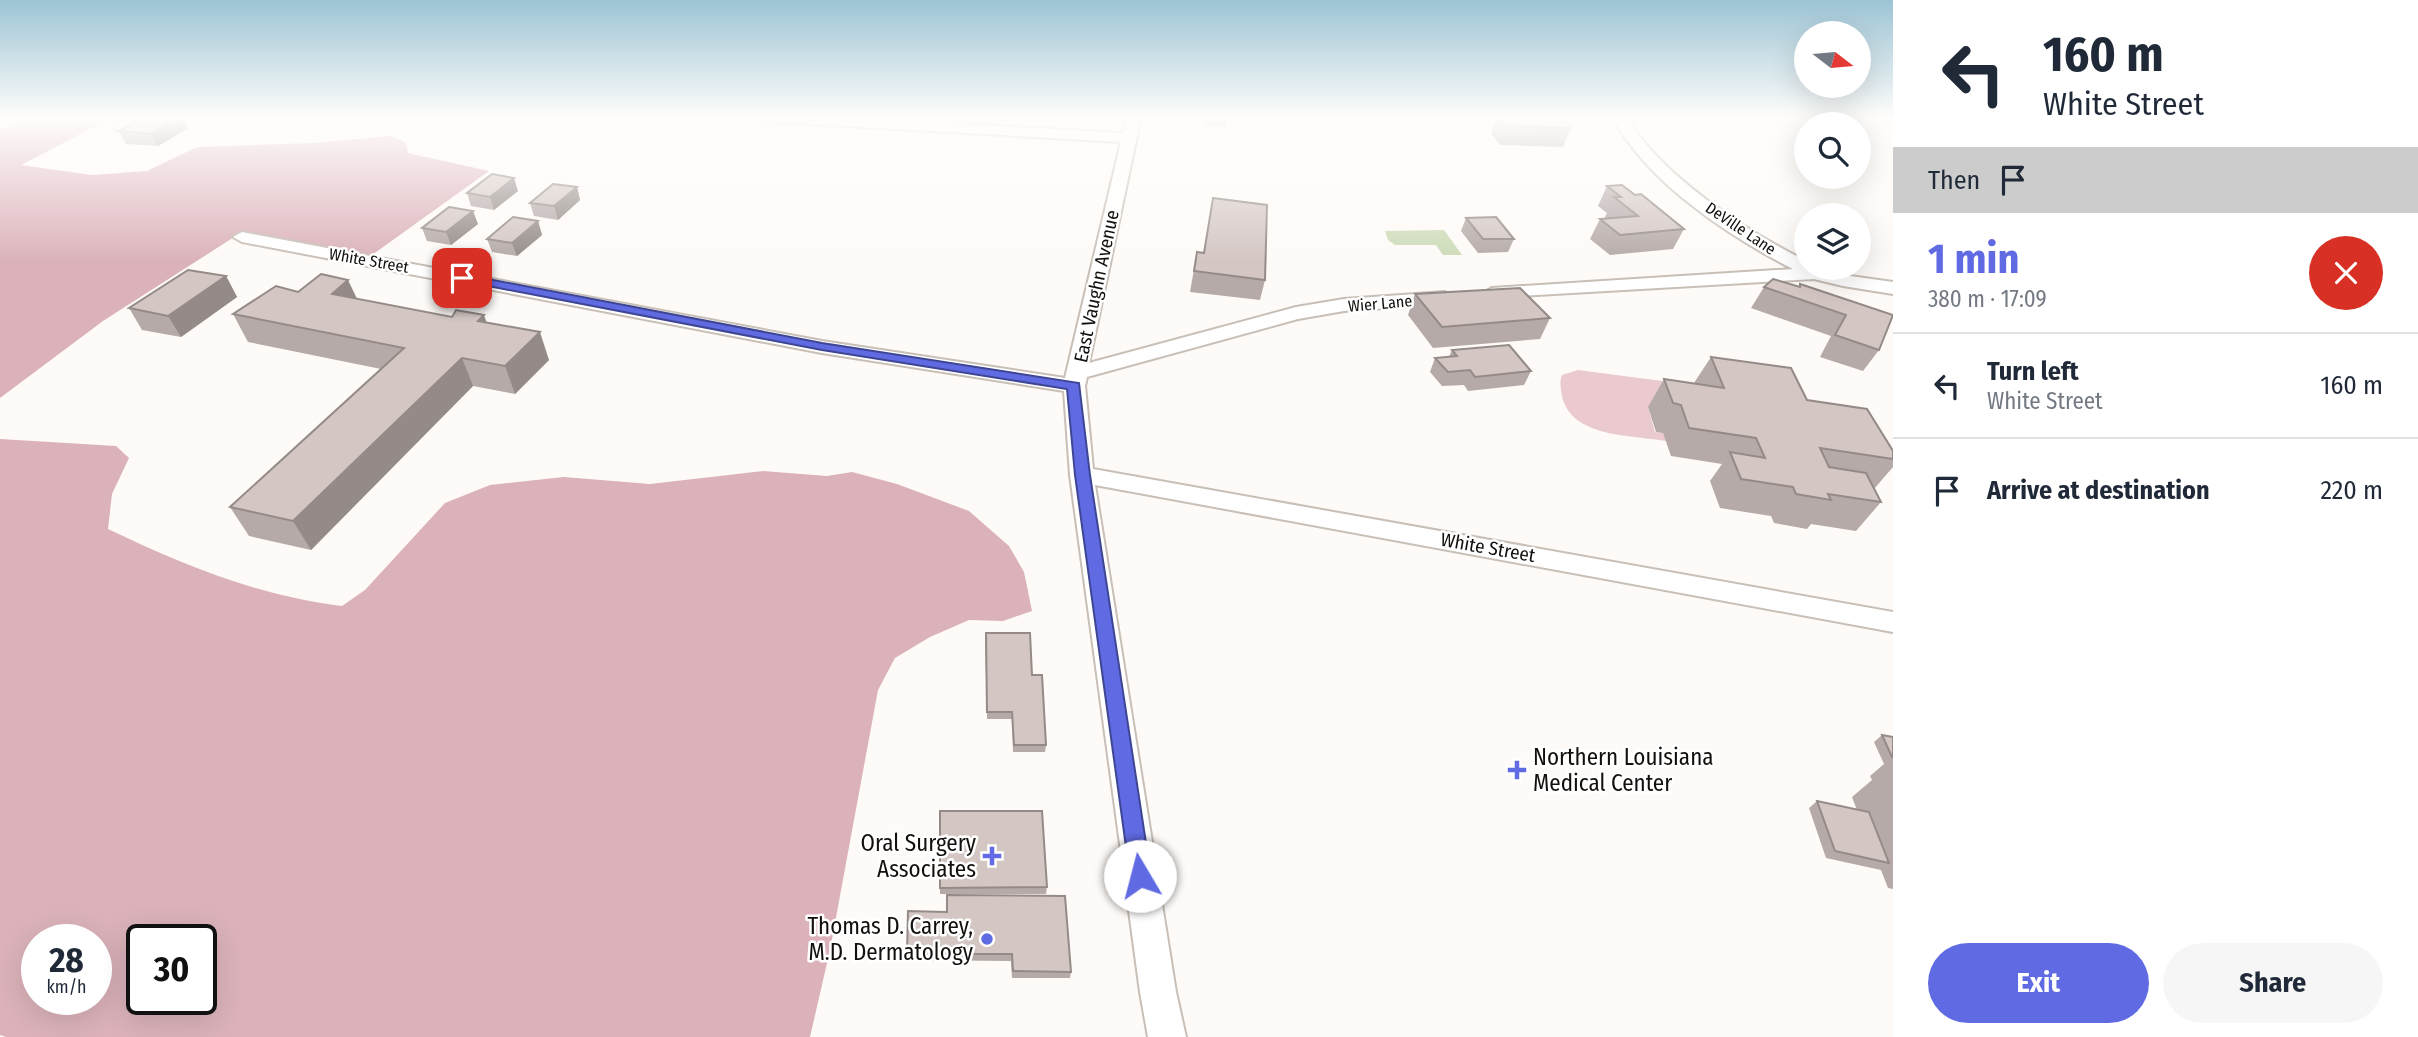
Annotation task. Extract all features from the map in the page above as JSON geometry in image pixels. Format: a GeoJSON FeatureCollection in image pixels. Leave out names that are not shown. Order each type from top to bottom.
{"type":"FeatureCollection","features":[{"type":"Feature","properties":{"kind":"street","name":"East Vaughn Avenue"},"geometry":{"type":"LineString","coordinates":[[1124,165],[1075,379],[1082,475],[1158,992],[1167,1037]]}},
{"type":"Feature","properties":{"kind":"street","name":"DeVille Lane"},"geometry":{"type":"LineString","coordinates":[[1658,165],[1729,223],[1763,246],[1794,262]]}},
{"type":"Feature","properties":{"kind":"street","name":"White Street"},"geometry":{"type":"LineString","coordinates":[[242,237],[822,346],[1075,379]]}},
{"type":"Feature","properties":{"kind":"street","name":"Wier Lane"},"geometry":{"type":"LineString","coordinates":[[1075,379],[1296,313],[1344,305],[1794,274]]}},
{"type":"Feature","properties":{"kind":"street","name":"DeVille Lane"},"geometry":{"type":"LineString","coordinates":[[1852,280],[1893,288]]}},
{"type":"Feature","properties":{"kind":"street","name":"White Street"},"geometry":{"type":"LineString","coordinates":[[1082,475],[1893,622]]}},
{"type":"Feature","properties":{"kind":"shaded area"},"geometry":{"type":"Polygon","coordinates":[[[0,165],[24,165],[92,175],[147,171],[159,165],[464,165],[489,171],[372,255],[242,232],[103,321],[0,398],[0,165]]]}},
{"type":"Feature","properties":{"kind":"shaded area"},"geometry":{"type":"Polygon","coordinates":[[[1444,230],[1462,255],[1443,255],[1436,245],[1395,245],[1388,240],[1385,231],[1444,230]]]}},
{"type":"Feature","properties":{"kind":"shaded area"},"geometry":{"type":"Polygon","coordinates":[[[1578,370],[1693,385],[1648,407],[1655,432],[1663,433],[1666,441],[1605,432],[1577,420],[1568,410],[1560,386],[1562,375],[1578,370]]]}},
{"type":"Feature","properties":{"kind":"shaded area"},"geometry":{"type":"Polygon","coordinates":[[[0,439],[116,446],[129,458],[112,494],[108,529],[193,567],[251,587],[342,606],[365,590],[445,503],[490,485],[564,477],[650,484],[763,471],[827,476],[852,472],[897,484],[969,511],[1009,546],[1024,572],[1032,611],[1003,621],[969,620],[930,637],[895,658],[878,690],[830,950],[810,1037],[0,1035],[0,439]]]}},
{"type":"Feature","properties":{"kind":"building"},"geometry":{"type":"Polygon","coordinates":[[[492,174],[514,178],[490,197],[467,193],[492,174]]]}},
{"type":"Feature","properties":{"kind":"building"},"geometry":{"type":"Polygon","coordinates":[[[553,184],[577,187],[554,206],[530,203],[553,184]]]}},
{"type":"Feature","properties":{"kind":"building"},"geometry":{"type":"Polygon","coordinates":[[[1622,185],[1635,195],[1641,194],[1684,229],[1620,235],[1600,219],[1638,216],[1614,197],[1621,197],[1607,186],[1622,185]]]}},
{"type":"Feature","properties":{"kind":"building"},"geometry":{"type":"Polygon","coordinates":[[[1213,198],[1267,205],[1265,280],[1194,271],[1197,252],[1204,253],[1213,198]]]}},
{"type":"Feature","properties":{"kind":"building"},"geometry":{"type":"Polygon","coordinates":[[[449,207],[473,211],[446,232],[422,228],[449,207]]]}},
{"type":"Feature","properties":{"kind":"building"},"geometry":{"type":"Polygon","coordinates":[[[513,217],[538,221],[512,243],[487,239],[513,217]]]}},
{"type":"Feature","properties":{"kind":"building"},"geometry":{"type":"Polygon","coordinates":[[[1496,217],[1514,239],[1483,239],[1466,218],[1496,217]]]}},
{"type":"Feature","properties":{"kind":"building"},"geometry":{"type":"Polygon","coordinates":[[[188,270],[226,276],[168,316],[129,308],[188,270]]]}},
{"type":"Feature","properties":{"kind":"building"},"geometry":{"type":"Polygon","coordinates":[[[321,274],[348,280],[332,294],[452,317],[456,310],[484,315],[478,321],[540,332],[505,366],[462,358],[293,521],[230,507],[404,348],[233,314],[276,286],[298,292],[321,274]]]}},
{"type":"Feature","properties":{"kind":"building"},"geometry":{"type":"Polygon","coordinates":[[[1773,279],[1800,287],[1800,284],[1893,315],[1879,350],[1835,335],[1846,315],[1764,287],[1773,279]]]}},
{"type":"Feature","properties":{"kind":"building"},"geometry":{"type":"Polygon","coordinates":[[[1520,288],[1550,318],[1442,327],[1415,294],[1520,288]]]}},
{"type":"Feature","properties":{"kind":"building"},"geometry":{"type":"Polygon","coordinates":[[[1509,345],[1531,371],[1475,377],[1470,370],[1448,372],[1435,358],[1457,356],[1452,350],[1509,345]]]}},
{"type":"Feature","properties":{"kind":"building"},"geometry":{"type":"Polygon","coordinates":[[[1711,357],[1791,368],[1807,400],[1867,409],[1893,451],[1893,459],[1820,448],[1829,467],[1866,473],[1881,502],[1828,494],[1831,500],[1796,494],[1793,487],[1741,479],[1730,452],[1765,458],[1756,438],[1689,428],[1681,405],[1673,403],[1664,379],[1724,388],[1711,357]]]}},
{"type":"Feature","properties":{"kind":"building"},"geometry":{"type":"Polygon","coordinates":[[[986,633],[1030,633],[1032,675],[1042,675],[1046,745],[1014,745],[1012,712],[987,712],[986,633]]]}},
{"type":"Feature","properties":{"kind":"building"},"geometry":{"type":"Polygon","coordinates":[[[1882,735],[1893,737],[1892,757],[1882,735]]]}},
{"type":"Feature","properties":{"kind":"building"},"geometry":{"type":"Polygon","coordinates":[[[1817,801],[1869,812],[1889,863],[1835,851],[1817,801]]]}},
{"type":"Feature","properties":{"kind":"building","name":"Oral Surgery Associates"},"geometry":{"type":"Polygon","coordinates":[[[940,811],[1042,811],[1047,887],[940,888],[940,811]]]}},
{"type":"Feature","properties":{"kind":"building","name":"Thomas D. Carrey, M.D. Dermatology"},"geometry":{"type":"Polygon","coordinates":[[[947,895],[1065,896],[1071,972],[1013,971],[1012,954],[907,954],[908,911],[947,912],[947,895]]]}},
{"type":"Feature","properties":{"kind":"place","name":"Northern Louisiana Medical Center"},"geometry":{"type":"Point","coordinates":[1517,770]}},
{"type":"Feature","properties":{"kind":"place","name":"Oral Surgery Associates"},"geometry":{"type":"Point","coordinates":[992,856]}},
{"type":"Feature","properties":{"kind":"place","name":"Thomas D. Carrey, M.D. Dermatology"},"geometry":{"type":"Point","coordinates":[987,939]}},
{"type":"Feature","properties":{"kind":"route"},"geometry":{"type":"LineString","coordinates":[[462,278],[822,346],[1074,386],[1082,475],[1140,876]]}}]}
